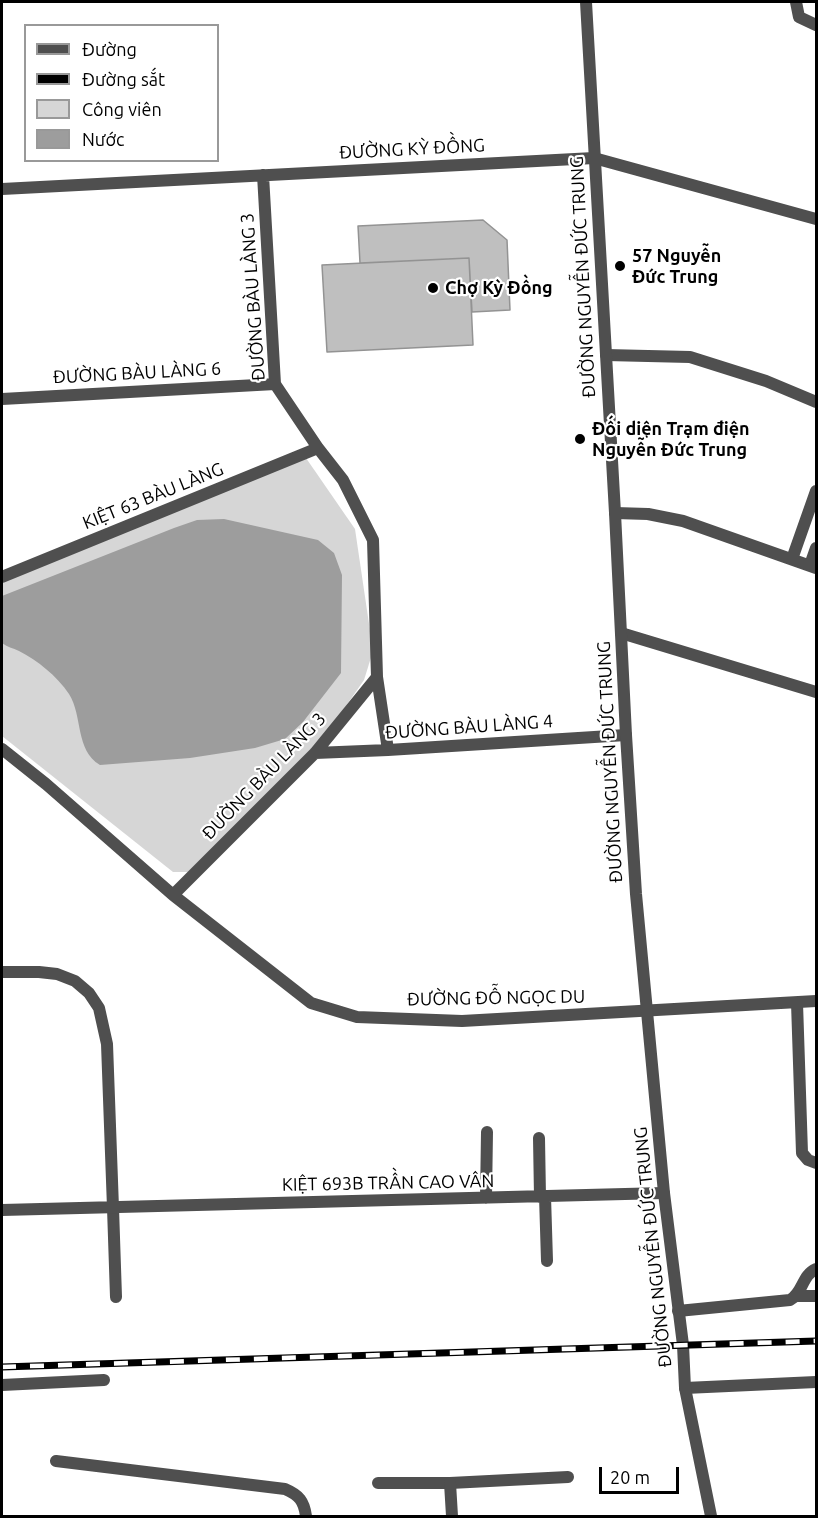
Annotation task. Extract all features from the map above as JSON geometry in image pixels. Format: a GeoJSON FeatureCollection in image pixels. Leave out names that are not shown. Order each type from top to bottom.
{"type":"FeatureCollection","features":[{"type":"Feature","properties":{"kind":"street","name":"ĐƯỜNG NGUYỄN ĐỨC TRUNG"},"geometry":{"type":"LineString","coordinates":[[586,2],[636,894],[664,1193],[686,1388],[711,1516]]}},
{"type":"Feature","properties":{"kind":"street"},"geometry":{"type":"LineString","coordinates":[[796,2],[799,16],[816,25]]}},
{"type":"Feature","properties":{"kind":"street","name":"ĐƯỜNG KỲ ĐỒNG"},"geometry":{"type":"LineString","coordinates":[[2,189],[594,158],[816,219]]}},
{"type":"Feature","properties":{"kind":"street","name":"ĐƯỜNG BÀU LÀNG 3"},"geometry":{"type":"LineString","coordinates":[[263,175],[275,384],[318,448],[343,480],[373,540],[377,677],[388,750]]}},
{"type":"Feature","properties":{"kind":"street"},"geometry":{"type":"LineString","coordinates":[[606,355],[690,357],[766,381],[816,402]]}},
{"type":"Feature","properties":{"kind":"street","name":"ĐƯỜNG BÀU LÀNG 6"},"geometry":{"type":"LineString","coordinates":[[2,399],[275,384]]}},
{"type":"Feature","properties":{"kind":"street","name":"KIỆT 63 BÀU LÀNG"},"geometry":{"type":"LineString","coordinates":[[2,577],[318,448]]}},
{"type":"Feature","properties":{"kind":"street"},"geometry":{"type":"LineString","coordinates":[[792,559],[816,491]]}},
{"type":"Feature","properties":{"kind":"street"},"geometry":{"type":"LineString","coordinates":[[615,513],[648,514],[683,521],[813,566],[816,548]]}},
{"type":"Feature","properties":{"kind":"street"},"geometry":{"type":"LineString","coordinates":[[621,633],[816,693]]}},
{"type":"Feature","properties":{"kind":"street","name":"ĐƯỜNG BÀU LÀNG 3"},"geometry":{"type":"LineString","coordinates":[[173,895],[315,753],[377,677]]}},
{"type":"Feature","properties":{"kind":"street","name":"ĐƯỜNG BÀU LÀNG 4"},"geometry":{"type":"LineString","coordinates":[[315,753],[626,735]]}},
{"type":"Feature","properties":{"kind":"street","name":"ĐƯỜNG ĐỖ NGỌC DU"},"geometry":{"type":"LineString","coordinates":[[2,749],[46,784],[173,895],[311,1003],[357,1017],[462,1021],[816,1001]]}},
{"type":"Feature","properties":{"kind":"street"},"geometry":{"type":"LineString","coordinates":[[2,972],[57,974],[75,981],[99,1008],[107,1044],[116,1297]]}},
{"type":"Feature","properties":{"kind":"street"},"geometry":{"type":"LineString","coordinates":[[797,1003],[802,1153],[808,1161],[816,1163]]}},
{"type":"Feature","properties":{"kind":"street"},"geometry":{"type":"LineString","coordinates":[[486,1198],[487,1132]]}},
{"type":"Feature","properties":{"kind":"street"},"geometry":{"type":"LineString","coordinates":[[539,1138],[547,1261]]}},
{"type":"Feature","properties":{"kind":"street","name":"KIỆT 693B TRẦN CAO VÂN"},"geometry":{"type":"LineString","coordinates":[[2,1210],[664,1193]]}},
{"type":"Feature","properties":{"kind":"street"},"geometry":{"type":"LineString","coordinates":[[796,1296],[808,1274],[816,1269]]}},
{"type":"Feature","properties":{"kind":"street"},"geometry":{"type":"LineString","coordinates":[[678,1311],[780,1302],[796,1296],[816,1296]]}},
{"type":"Feature","properties":{"kind":"street"},"geometry":{"type":"LineString","coordinates":[[2,1385],[104,1380]]}},
{"type":"Feature","properties":{"kind":"street"},"geometry":{"type":"LineString","coordinates":[[686,1388],[816,1382]]}},
{"type":"Feature","properties":{"kind":"street"},"geometry":{"type":"LineString","coordinates":[[56,1461],[285,1489],[298,1495],[304,1504],[306,1516]]}},
{"type":"Feature","properties":{"kind":"street"},"geometry":{"type":"LineString","coordinates":[[378,1484],[568,1477]]}},
{"type":"Feature","properties":{"kind":"street"},"geometry":{"type":"LineString","coordinates":[[450,1483],[452,1516]]}},
{"type":"Feature","properties":{"kind":"green space"},"geometry":{"type":"Polygon","coordinates":[[[306,458],[355,529],[373,651],[364,680],[316,749],[188,872],[173,872],[2,736],[2,581],[306,458]]]}},
{"type":"Feature","properties":{"kind":"water"},"geometry":{"type":"Polygon","coordinates":[[[224,519],[318,540],[334,553],[342,575],[341,673],[303,722],[285,739],[255,748],[190,758],[100,765],[87,751],[73,703],[64,687],[40,664],[2,643],[2,596],[197,520],[224,519]]]}},
{"type":"Feature","properties":{"kind":"building"},"geometry":{"type":"Polygon","coordinates":[[[483,220],[507,240],[510,310],[472,312],[469,258],[360,263],[358,226],[483,220]]]}},
{"type":"Feature","properties":{"kind":"building"},"geometry":{"type":"Polygon","coordinates":[[[469,258],[473,345],[327,352],[322,265],[469,258]]]}},
{"type":"Feature","properties":{"kind":"railway"},"geometry":{"type":"LineString","coordinates":[[2,1367],[816,1341]]}},
{"type":"Feature","properties":{"kind":"place","name":"57 Nguyễn Đức Trung"},"geometry":{"type":"Point","coordinates":[620,266]}},
{"type":"Feature","properties":{"kind":"place","name":"Chợ Kỳ Đồng"},"geometry":{"type":"Point","coordinates":[433,288]}},
{"type":"Feature","properties":{"kind":"place","name":"Đối diện Trạm điện Nguyễn Đức Trung"},"geometry":{"type":"Point","coordinates":[580,439]}}]}
